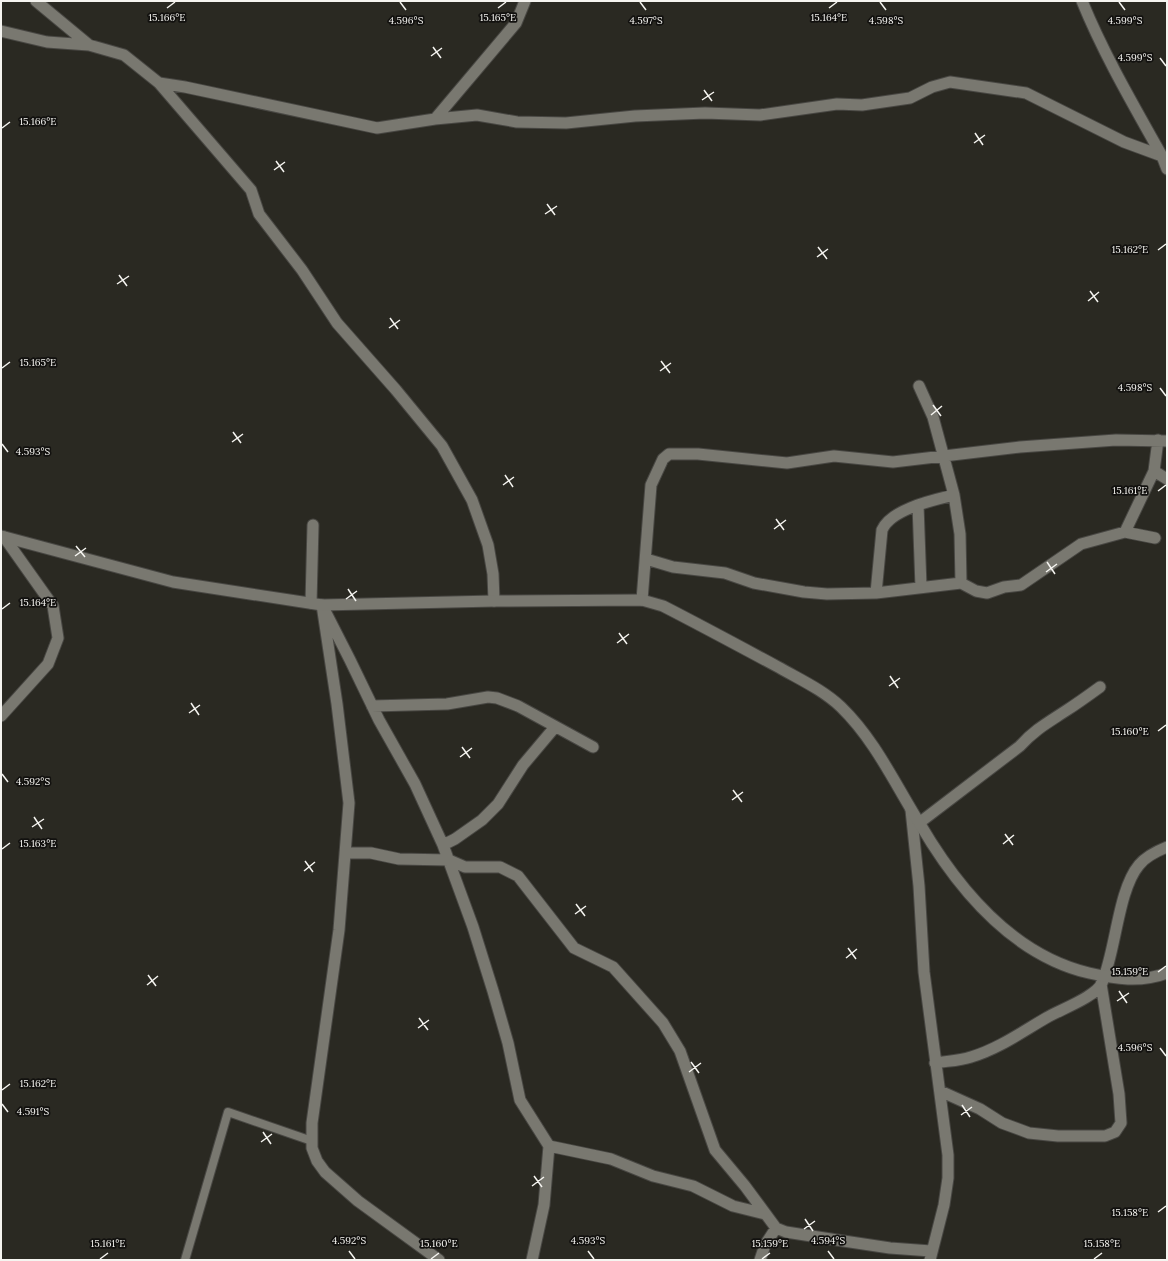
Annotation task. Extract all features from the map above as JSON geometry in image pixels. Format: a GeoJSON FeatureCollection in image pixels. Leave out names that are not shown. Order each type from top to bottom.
{"type":"FeatureCollection","features":[{"type":"Feature","properties":{"kind":"street"},"geometry":{"type":"LineString","coordinates":[[36,1],[90,45]]}},
{"type":"Feature","properties":{"kind":"street"},"geometry":{"type":"LineString","coordinates":[[435,119],[516,24],[525,1]]}},
{"type":"Feature","properties":{"kind":"street"},"geometry":{"type":"LineString","coordinates":[[1082,1],[1091,23],[1162,156],[1167,169]]}},
{"type":"Feature","properties":{"kind":"street"},"geometry":{"type":"LineString","coordinates":[[1,31],[48,42],[90,45],[124,56],[159,83],[250,190],[259,214],[302,270],[337,323],[396,390],[442,446],[472,500],[486,539],[493,574],[494,601]]}},
{"type":"Feature","properties":{"kind":"street"},"geometry":{"type":"LineString","coordinates":[[159,83],[185,87],[377,128],[435,119],[477,115],[517,122],[566,123],[635,116],[705,113],[760,115],[837,104],[862,105],[910,98],[932,86],[950,82],[1026,93],[1124,142],[1162,156]]}},
{"type":"Feature","properties":{"kind":"street"},"geometry":{"type":"LineString","coordinates":[[920,386],[932,417],[954,495],[960,534],[961,583]]}},
{"type":"Feature","properties":{"kind":"street"},"geometry":{"type":"LineString","coordinates":[[642,600],[651,485],[663,459],[669,454],[698,454],[787,463],[834,456],[893,462],[1020,447],[1116,440],[1163,441],[1154,471],[1125,532]]}},
{"type":"Feature","properties":{"kind":"street"},"geometry":{"type":"LineString","coordinates":[[1154,471],[1167,479]]}},
{"type":"Feature","properties":{"kind":"street"},"geometry":{"type":"LineString","coordinates":[[876,593],[882,530],[884,525],[902,512],[918,505],[954,495]]}},
{"type":"Feature","properties":{"kind":"street"},"geometry":{"type":"LineString","coordinates":[[918,505],[921,587]]}},
{"type":"Feature","properties":{"kind":"street"},"geometry":{"type":"LineString","coordinates":[[313,525],[316,604],[337,704],[349,803],[339,930],[312,1123],[312,1141],[317,1161],[325,1172],[358,1201],[439,1260]]}},
{"type":"Feature","properties":{"kind":"street"},"geometry":{"type":"LineString","coordinates":[[646,559],[673,567],[724,573],[754,583],[804,592],[827,594],[876,593],[961,583],[976,591],[987,593],[1004,587],[1021,585],[1080,544],[1125,532],[1155,538]]}},
{"type":"Feature","properties":{"kind":"street"},"geometry":{"type":"LineString","coordinates":[[2,536],[173,582],[316,604],[642,600],[663,606],[829,696],[854,721],[877,750],[937,853],[960,884],[1004,928],[1025,945],[1073,969],[1102,980],[1144,979],[1167,973]]}},
{"type":"Feature","properties":{"kind":"street"},"geometry":{"type":"LineString","coordinates":[[1,716],[48,664],[58,638],[53,606],[2,536]]}},
{"type":"Feature","properties":{"kind":"street"},"geometry":{"type":"LineString","coordinates":[[316,604],[350,660],[372,706],[415,784],[443,845],[473,927],[493,991],[508,1042],[520,1100],[549,1146],[544,1205],[532,1260]]}},
{"type":"Feature","properties":{"kind":"street"},"geometry":{"type":"LineString","coordinates":[[919,823],[1020,746],[1030,734],[1043,724],[1067,710],[1100,687]]}},
{"type":"Feature","properties":{"kind":"street"},"geometry":{"type":"LineString","coordinates":[[372,706],[447,704],[488,697],[497,698],[518,706],[593,747]]}},
{"type":"Feature","properties":{"kind":"street"},"geometry":{"type":"LineString","coordinates":[[443,845],[455,840],[477,824],[498,804],[523,765],[555,727]]}},
{"type":"Feature","properties":{"kind":"street"},"geometry":{"type":"LineString","coordinates":[[344,853],[370,853],[399,859],[449,860],[465,868],[500,867],[518,876],[574,948],[613,967],[623,981],[648,1004],[663,1023],[680,1051],[715,1150],[745,1186],[776,1228],[786,1232],[931,1255],[944,1205],[948,1178],[948,1155],[924,972],[920,886],[911,810]]}},
{"type":"Feature","properties":{"kind":"street"},"geometry":{"type":"LineString","coordinates":[[935,1063],[971,1057],[1027,1031],[1062,1009],[1080,1002],[1102,980],[1111,956],[1119,918],[1131,880],[1139,865],[1149,856],[1167,847]]}},
{"type":"Feature","properties":{"kind":"street"},"geometry":{"type":"LineString","coordinates":[[940,1092],[980,1108],[1002,1123],[1029,1133],[1058,1136],[1105,1136],[1115,1132],[1121,1123],[1119,1094],[1102,980]]}},
{"type":"Feature","properties":{"kind":"street"},"geometry":{"type":"LineString","coordinates":[[185,1260],[228,1112],[312,1141]]}},
{"type":"Feature","properties":{"kind":"street"},"geometry":{"type":"LineString","coordinates":[[549,1146],[611,1159],[653,1176],[693,1186],[733,1206],[765,1214]]}},
{"type":"Feature","properties":{"kind":"street"},"geometry":{"type":"LineString","coordinates":[[760,1260],[765,1245],[776,1228]]}}]}
